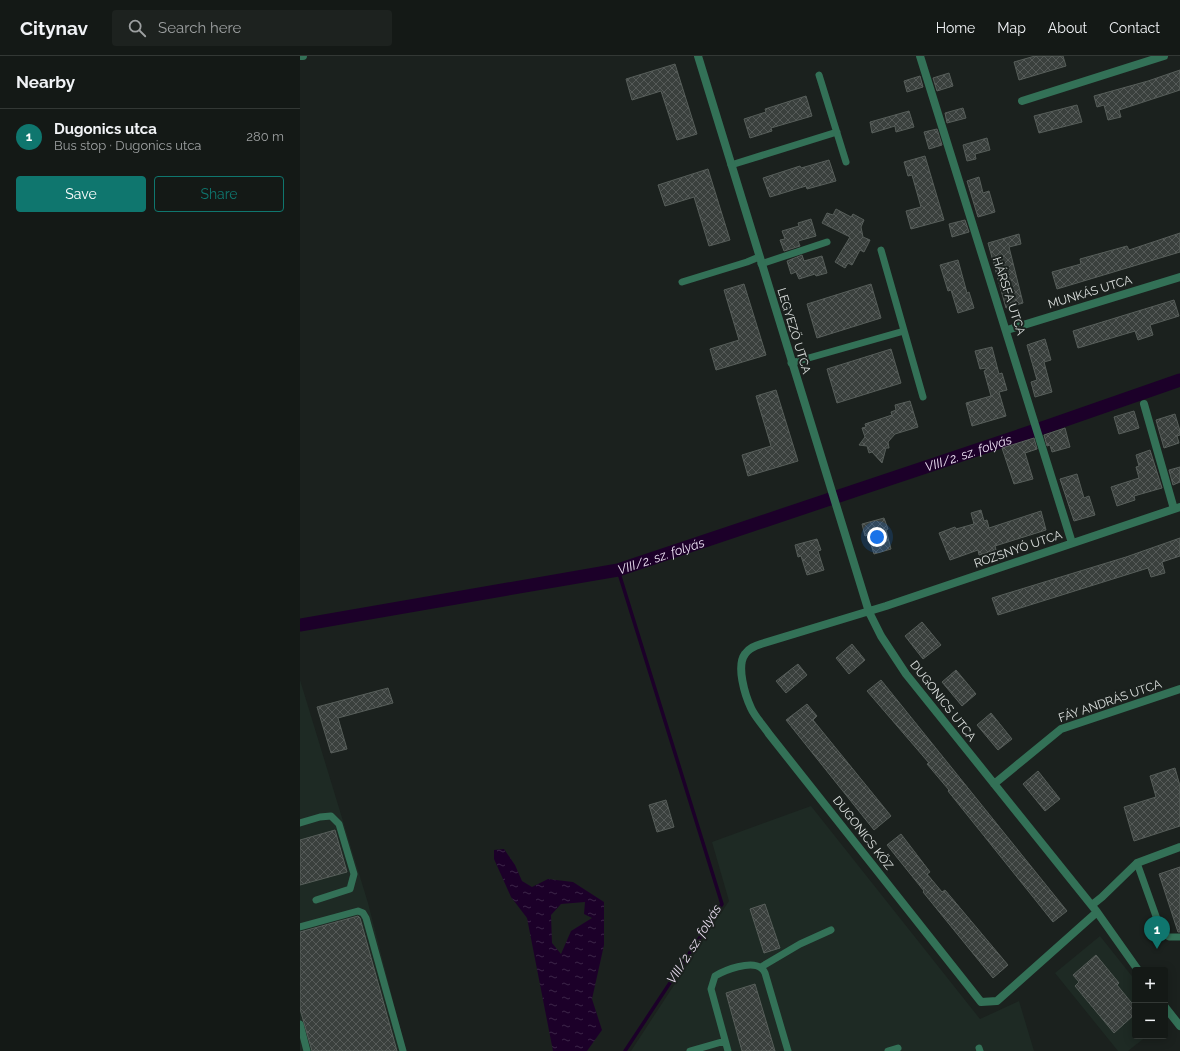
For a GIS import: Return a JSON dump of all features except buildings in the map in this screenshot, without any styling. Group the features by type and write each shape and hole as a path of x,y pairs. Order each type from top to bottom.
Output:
{"street":[{"name":"LEGYEZŐ UTCA","path":"698,56 830,490 869,612"},
{"name":"HÁRSFA UTCA","path":"920,56 1037,425 1072,543"},
{"path":"1022,101 1164,56"},
{"name":"MUNKÁS UTCA","path":"1007,330 1180,277"},
{"name":"ROZSNYÓ UTCA","path":"869,612 1177,508 1144,404"},
{"name":"DUGONICS UTCA","path":"869,612 881,636 906,674 1095,908 1136,967"},
{"name":"DUGONICS KÖZ","path":"869,612 761,644 750,648 745,654 742,660 741,668 747,698 752,709 769,734 982,1002 997,1001 1095,908"},
{"name":"FÁY ANDRÁS UTCA","path":"994,784 1061,729 1180,689"},
{"path":"1095,908 1102,897 1137,863 1180,847"},
{"path":"1168,1011 1180,1026"}],"lane":[{"path":"819,75 846,162"},
{"path":"731,165 837,132"},
{"path":"682,282 747,262 760,261 828,242"},
{"path":"881,250 923,398"},
{"path":"791,363 904,331"},
{"path":"300,822 331,816 339,824 354,874 350,889 316,900"},
{"path":"1137,863 1162,933 1169,936 1180,937"},
{"path":"300,927 358,911 363,913 366,918 402,1051"},
{"path":"761,967 800,944 831,930"},
{"path":"728,1051 711,989 715,976 722,972 749,964 761,967 765,973 788,1051"},
{"path":"300,1024 307,1051"},
{"path":"690,1051 725,1041"},
{"path":"888,1051 898,1048"}],"shaded area":[{"path":"300,680 368,903 406,1051 300,1051"},
{"path":"811,806 980,1019 1019,1001 1034,1051 631,1051 729,901 712,842"},
{"path":"1100,936 1132,976 1132,1039 1143,1039 1128,1051 1118,1051 1055,973"}],"water":[{"path":"504,849 515,865 522,881 532,887 548,879 573,882 604,902 604,945 592,999 602,1030 587,1051 553,1051 527,918 511,897 494,859 494,850","holes":["585,902 584,914 592,918 571,931 561,954 552,943 551,915 561,904"]}],"waterway":[{"name":"VIII/2. sz. folyás","path":"300,625 618,570 1048,426 1180,380"},
{"name":"VIII/2. sz. folyás","path":"618,570 722,904 625,1051"}],"place":[{"name":"Dugonics utca","path":"1157,949"}]}
